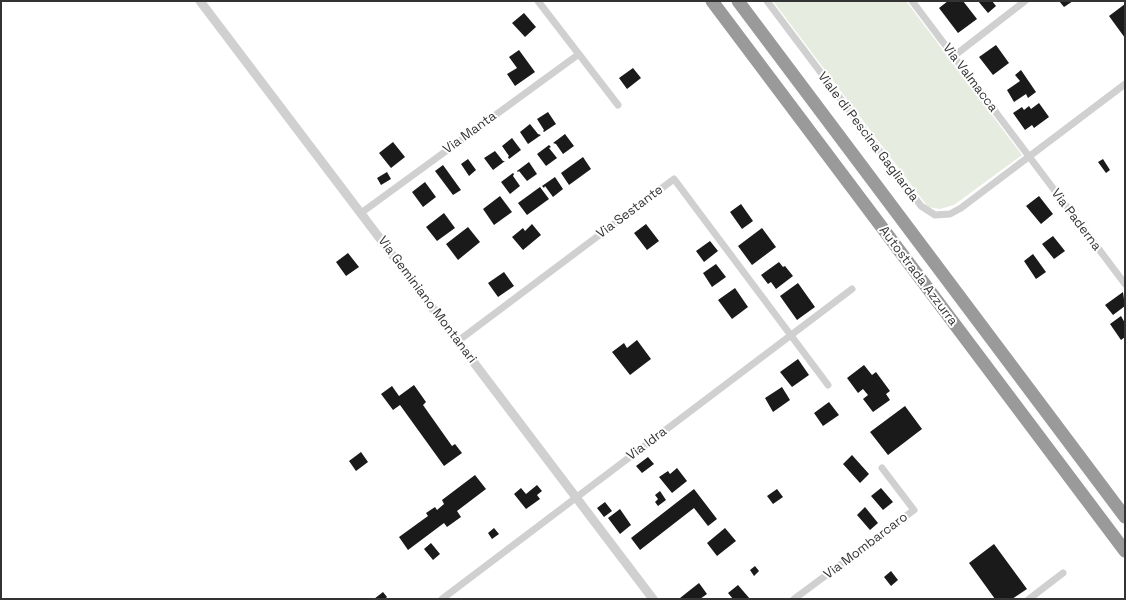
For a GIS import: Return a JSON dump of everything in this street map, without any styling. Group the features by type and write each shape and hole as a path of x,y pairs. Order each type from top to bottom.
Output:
{"highway":[{"name":"Autostrada Azzurra","path":"712,1 1125,551"},
{"name":"Autostrada Azzurra","path":"738,1 1125,517"}],"street":[{"name":"Via Geminiano Montanari","path":"200,1 653,599"},
{"path":"538,1 618,105"},
{"name":"Viale di Pescina Gagliarda","path":"767,1 920,206 928,212 943,215 955,212 1125,85"},
{"name":"Via Valmacca","path":"912,1 1028,156"},
{"path":"954,56 1025,1"},
{"name":"Via Manta","path":"361,213 579,54"},
{"name":"Via Paderna","path":"1028,156 1125,284"},
{"name":"Via Sestante","path":"458,341 674,179 828,385"},
{"name":"Via Idra","path":"442,599 852,289"},
{"name":"Via Mombarcaro","path":"794,599 914,510 882,468"},
{"path":"1029,599 1063,573"}],"shaded area":[{"path":"773,1 906,1 1022,155 954,205 940,209 928,207"}],"building":[{"path":"948,1 963,1 977,19 958,33 939,8"},
{"path":"978,1 992,1 996,6 988,13"},
{"path":"1059,1 1073,1 1064,7"},
{"path":"1125,4 1125,38 1109,16"},
{"path":"524,13 536,27 525,37 512,23"},
{"path":"996,45 1009,63 993,75 979,57"},
{"path":"519,50 535,72 515,86 507,74 517,68 509,57"},
{"path":"633,68 641,78 627,89 619,78"},
{"path":"1021,70 1036,92 1028,98 1026,94 1014,102 1007,90 1020,81 1015,75"},
{"path":"1039,103 1049,117 1034,128 1032,125 1025,130 1013,113 1022,107 1024,110 1029,106 1031,109"},
{"path":"548,112 556,124 544,132 537,119"},
{"path":"530,124 538,134 541,135 528,144 520,132"},
{"path":"565,134 574,146 563,154 556,144 553,143"},
{"path":"512,138 521,150 509,159 509,156 502,146"},
{"path":"393,142 405,157 391,168 379,153"},
{"path":"549,145 551,147 549,148 557,158 546,166 537,154"},
{"path":"495,151 503,161 505,161 493,170 484,158"},
{"path":"583,157 591,169 569,185 561,173"},
{"path":"468,159 476,170 469,176 461,164"},
{"path":"1103,159 1110,170 1106,173 1098,162"},
{"path":"529,162 537,174 527,181 519,171 517,171"},
{"path":"443,165 461,190 453,195 435,171"},
{"path":"387,172 391,179 381,185 377,178"},
{"path":"513,173 513,176 520,186 510,194 501,182"},
{"path":"555,177 563,189 553,197 545,186 544,188 542,186"},
{"path":"425,182 436,197 423,207 412,192"},
{"path":"540,187 549,199 527,215 518,203"},
{"path":"500,196 512,212 494,225 483,209"},
{"path":"1039,196 1053,214 1041,224 1026,206"},
{"path":"741,204 753,221 742,229 730,212"},
{"path":"444,213 455,228 437,241 426,227"},
{"path":"532,224 541,235 523,250 512,237 523,228 525,231"},
{"path":"646,224 659,241 647,250 634,233"},
{"path":"468,227 480,242 458,260 446,244"},
{"path":"762,228 776,247 752,265 738,246"},
{"path":"1053,236 1065,251 1054,259 1042,244"},
{"path":"710,241 718,251 704,262 696,251"},
{"path":"348,253 359,267 346,276 336,262"},
{"path":"1033,254 1046,272 1036,279 1024,261"},
{"path":"779,262 783,267 785,266 793,276 776,289 771,282 768,284 761,275"},
{"path":"716,264 726,277 712,287 703,273"},
{"path":"504,272 514,286 498,297 488,283"},
{"path":"798,283 815,307 797,320 780,296"},
{"path":"735,288 748,307 732,319 718,300"},
{"path":"1123,292 1125,306 1113,315 1105,305"},
{"path":"1121,316 1125,323 1125,337 1121,340 1110,324"},
{"path":"637,340 651,359 630,375 612,352 624,343 627,348"},
{"path":"798,359 809,375 792,387 780,372"},
{"path":"864,365 872,375 876,372 890,391 886,394 890,400 873,412 863,399 868,395 863,389 858,393 847,378"},
{"path":"414,385 426,402 423,405 452,446 455,444 462,453 444,466 400,405 393,410 381,394 392,386 399,396"},
{"path":"782,387 790,400 773,412 765,398"},
{"path":"829,402 839,415 823,426 814,413"},
{"path":"905,406 922,429 888,455 870,432"},
{"path":"361,452 368,462 356,471 349,461"},
{"path":"852,455 869,474 860,483 843,464"},
{"path":"648,457 654,464 642,473 636,466"},
{"path":"677,468 687,481 672,493 659,477 668,471 670,474"},
{"path":"475,475 486,489 457,511 461,517 447,527 444,523 408,550 399,537 428,516 426,513 435,507 437,510 444,504 442,500"},
{"path":"537,485 542,491 537,495 540,499 526,509 514,494 521,488 526,494"},
{"path":"881,488 893,502 883,510 871,496"},
{"path":"694,489 717,519 708,526 694,508 640,550 631,538"},
{"path":"777,489 783,497 773,504 767,496"},
{"path":"660,491 666,500 658,506 655,502 658,499 655,495"},
{"path":"605,502 612,511 604,517 597,508"},
{"path":"865,507 878,523 870,530 857,515"},
{"path":"620,509 631,525 620,534 608,518"},
{"path":"494,528 499,534 492,539 488,533"},
{"path":"725,528 736,541 717,556 707,543"},
{"path":"431,543 440,554 433,560 424,549"},
{"path":"994,544 1027,589 1012,599 995,599 969,563"},
{"path":"755,566 759,571 754,576 750,570"},
{"path":"891,571 898,580 891,586 884,577"},
{"path":"699,583 707,594 700,599 680,598"},
{"path":"738,585 750,599 733,599 728,593"},
{"path":"383,592 387,597 385,599 374,599"}]}
